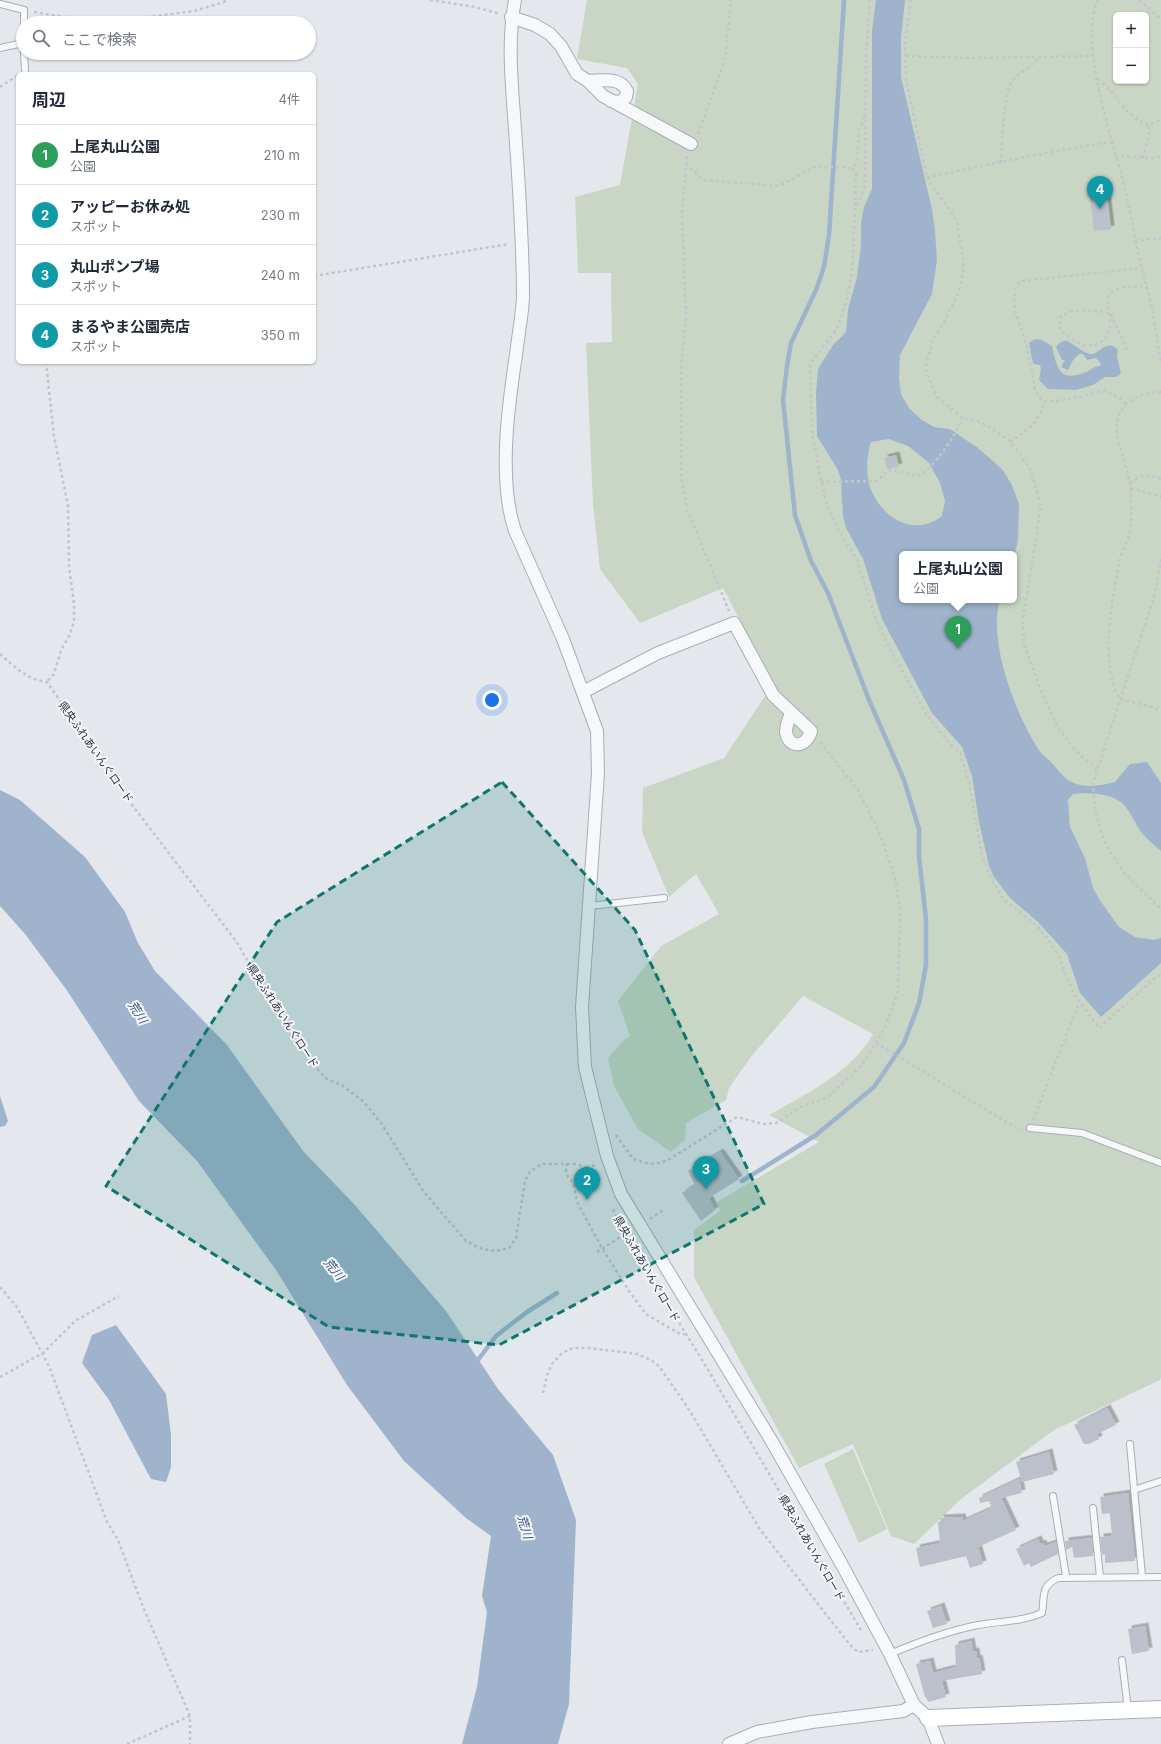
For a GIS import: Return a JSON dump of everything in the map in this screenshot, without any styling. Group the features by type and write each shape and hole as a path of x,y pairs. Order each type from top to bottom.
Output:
{"street":[{"path":"515,0 511,17 510,64 515,130 523,300 509,403 507,444 509,516 563,639 597,731 598,773 582,1006 584,1067 607,1156 621,1194 771,1440 841,1563 884,1650 914,1705 928,1718 938,1744"},
{"path":"511,17 535,25 550,34 561,46 577,74 588,81 603,96 691,144"},
{"path":"588,81 615,80 625,86 628,91 626,97 621,102 611,101"},
{"path":"583,692 658,653 734,623 773,695 811,731 809,739 804,743 796,744 790,741 786,733 787,724 791,713"},
{"path":"729,1744 757,1732 812,1722 903,1711 914,1705"},
{"path":"928,1718 1056,1711 1161,1709"}],"lane":[{"path":"0,4 24,10 24,16"},
{"path":"0,48 16,45"},
{"path":"24,60 25,70"},
{"path":"589,906 664,898"},
{"path":"1030,1128 1082,1132 1161,1163"},
{"path":"1130,1444 1142,1576"},
{"path":"1134,1490 1161,1481"},
{"path":"1053,1496 1066,1576"},
{"path":"1093,1508 1100,1577"},
{"path":"884,1650 979,1625 1028,1619 1042,1613 1044,1591 1048,1583 1066,1576 1161,1577"},
{"path":"1122,1660 1128,1710"}],"path":[{"path":"156,16 194,11 224,2 226,0"},
{"path":"430,0 476,7 511,17"},
{"path":"731,0 725,59 699,133 691,144 686,163 682,213 686,316 681,370 681,473 687,509 734,623"},
{"path":"855,208 865,187 865,117 870,0"},
{"path":"911,0 905,42 906,80 927,177 957,222 964,262 958,296 941,328 933,339 925,369 937,397 964,418 976,421 991,428 1010,442 1031,471 1041,506 1023,619 1024,644 1039,686 1057,726 1075,750 1097,770"},
{"path":"1098,0 1093,12 1093,56 1111,142 1126,192 1135,241 1147,286 1161,362"},
{"path":"1139,0 1161,19"},
{"path":"24,10 60,16"},
{"path":"906,56 968,58 1093,56"},
{"path":"1001,163 1007,92 1013,80 1032,66 1042,56"},
{"path":"0,87 16,76"},
{"path":"1098,78 1108,86 1132,116 1140,123 1148,125 1161,120"},
{"path":"852,168 857,162 859,130 865,117"},
{"path":"1143,158 1149,134 1148,125"},
{"path":"927,177 1001,163 1023,156 1111,142"},
{"path":"1116,156 1143,158 1155,158 1161,156"},
{"path":"686,163 703,180 779,186 816,166 847,167 852,168 856,174 852,272 841,321 832,336 814,356 810,364 812,433 827,506 838,529 856,558 872,609 886,641 926,714 950,744 960,752 969,783 982,855 992,880 1003,899 1036,925 1049,940 1059,957 1069,985 1079,1003 1095,1021 1099,1028 1161,973"},
{"path":"1135,241 1161,238"},
{"path":"316,276 520,242"},
{"path":"1126,404 1118,397 1106,392 1052,402 1045,401 1036,394 1031,375 1027,347 1016,314 1014,301 1016,286 1021,280 1142,268"},
{"path":"1127,350 1111,314 1108,300 1110,294 1115,290 1128,287 1147,286"},
{"path":"1096,311 1111,314 1107,336 1104,340 1093,346 1086,346 1073,340 1061,331 1059,325 1059,319 1062,315 1069,313 1096,311"},
{"path":"0,654 34,680 47,682 54,674 61,650 74,622 74,604 69,566 68,506 54,436 46,364"},
{"path":"1120,699 1113,683 1108,644 1119,562 1129,533 1131,488 1123,459 1116,422 1126,404 1140,395 1161,392"},
{"path":"1010,442 1033,426 1039,418 1045,401"},
{"path":"821,482 878,481 887,471 892,470 918,476 929,468 957,431 964,418"},
{"path":"1130,483 1145,475 1161,479"},
{"path":"1131,488 1161,497"},
{"path":"1161,559 1160,579 1093,783 1093,798 1098,821 1110,851 1127,875 1161,909"},
{"name":"県央ふれあいんぐロード","path":"47,682 129,801 194,883 236,941 274,1005 317,1069 327,1079 342,1085 364,1102 381,1123 424,1192 466,1241 482,1249 496,1251 509,1248 516,1238 525,1181 530,1171 542,1164 567,1163 585,1167 595,1174 606,1186"},
{"path":"1120,699 1152,707 1161,711"},
{"path":"615,1133 623,1147 634,1159 650,1164 668,1160 737,1117 763,1124 776,1123 802,1107 828,1096 861,1066 886,1025 898,991 900,911 894,875 879,832 858,790 839,764 811,731"},
{"path":"876,1043 1021,1131 1030,1128 1079,1003"},
{"path":"567,1163 566,1172 568,1177 573,1182 577,1202 602,1248 646,1314 680,1334 685,1334"},
{"name":"県央ふれあいんぐロード","path":"612,1206 626,1234 805,1535 831,1583 863,1634"},
{"path":"646,1221 665,1210"},
{"path":"597,1252 626,1234"},
{"path":"0,1286 17,1307 43,1353 82,1457 98,1494 107,1522 118,1540 143,1607 190,1716 190,1744"},
{"path":"0,1377 43,1353 75,1321 119,1296"},
{"path":"543,1393 547,1375 552,1364 562,1352 573,1348 637,1354 659,1366 670,1380 759,1528 850,1646 858,1652 884,1650"},
{"path":"872,1645 884,1650"},
{"path":"127,1744 190,1716"}],"highlighted area":[{"path":"502,782 635,930 764,1204 499,1345 329,1327 106,1186 277,922"}],"green space":[{"path":"587,0 1161,0 1161,1378 1160,1380 1054,1430 961,1499 914,1544 891,1536 853,1444 799,1468 694,1277 694,1230 720,1211 717,1202 819,1142 769,1115 813,1090 840,1071 864,1048 873,1034 803,996 750,1058 729,1088 726,1100 686,1123 685,1140 671,1152 638,1129 614,1086 608,1058 624,1040 630,1036 618,1001 661,946 719,914 696,874 669,897 642,832 643,788 724,758 773,684 723,588 640,623 600,569 593,504 586,343 612,342 611,273 578,273 575,197 620,185 638,84 627,68 577,59"},
{"path":"853,1449 887,1529 859,1543 824,1464"}],"water":[{"path":"876,0 905,0 901,37 901,77 932,209 937,260 932,294 900,355 899,379 901,394 909,408 922,420 934,427 950,429 978,448 1002,469 1012,485 1019,504 1018,540 1016,551 899,551 899,603 999,603 997,617 998,637 1001,658 1007,680 1023,721 1042,754 1068,780 1079,785 1103,785 1115,782 1130,764 1147,762 1161,783 1161,851 1141,832 1124,805 1114,798 1100,794 1086,793 1073,794 1068,800 1070,827 1085,858 1093,888 1099,899 1119,927 1135,937 1154,940 1161,938 1161,963 1101,1017 1080,993 1067,954 1038,922 1010,898 994,877 989,866 979,822 972,776 962,747 932,713 882,619 863,559 846,528 843,516 841,480 838,470 817,436 816,392 818,369 833,345 846,332 848,309 857,277 861,245 861,223 864,207 872,189 872,31","holes":["889,439 908,446 929,463 940,483 945,501 942,516 931,523 919,525 898,521 880,506 869,484 867,463 871,442"]},
{"path":"1035,339 1042,340 1052,346 1058,367 1065,374 1070,376 1086,372 1094,367 1100,366 1101,364 1096,358 1087,360 1083,354 1079,354 1073,360 1068,370 1061,367 1065,360 1062,360 1056,347 1060,343 1068,341 1090,354 1094,354 1110,345 1114,346 1118,350 1117,356 1121,374 1116,377 1105,377 1093,385 1076,390 1048,389 1039,380 1041,369 1040,365 1034,364 1032,359 1029,343"},
{"name":"荒川","path":"0,790 20,800 85,857 125,912 138,943 155,971 227,1045 303,1151 354,1204 446,1311 498,1389 553,1455 576,1520 569,1704 558,1744 462,1744 477,1687 487,1612 482,1596 491,1536 466,1518 404,1461 347,1385 276,1270 197,1161 139,1101 66,989 25,934 0,906"},
{"path":"0,1096 8,1121 5,1126 0,1127"},
{"path":"116,1325 166,1394 171,1435 171,1467 166,1482 151,1479 109,1400 82,1363 92,1335"}],"building":[{"path":"1106,187 1111,229 1094,231 1089,190"},
{"path":"896,455 899,467 887,469 884,458"},
{"path":"720,1152 739,1179 709,1198 715,1210 701,1221 682,1193 695,1185 688,1171"},
{"path":"1107,1408 1116,1425 1097,1434 1099,1439 1089,1444 1084,1444 1074,1425"},
{"path":"1049,1452 1054,1474 1022,1482 1016,1462"},
{"path":"1019,1479 1022,1493 1001,1498 1016,1530 978,1547 983,1564 970,1568 966,1556 920,1567 916,1548 940,1543 938,1522 941,1521 940,1518 962,1517 963,1521 992,1508 989,1501 980,1503 979,1498"},
{"path":"1128,1493 1135,1561 1105,1563 1105,1554 1102,1555 1100,1537 1112,1536 1110,1513 1102,1514 1100,1497"},
{"path":"1092,1538 1093,1556 1074,1558 1072,1547 1066,1550 1065,1541"},
{"path":"1038,1539 1040,1544 1042,1543 1044,1546 1056,1542 1058,1554 1031,1567 1029,1563 1024,1566 1016,1549"},
{"path":"941,1606 947,1624 933,1628 927,1611"},
{"path":"1145,1626 1149,1651 1132,1654 1128,1629"},
{"path":"971,1641 973,1652 976,1651 977,1659 979,1658 982,1674 942,1681 946,1697 928,1702 925,1697 916,1664 930,1661 933,1673 956,1667 955,1645"}],"waterway":[{"path":"742,1181 816,1135 874,1087 904,1043 919,1003 926,965 926,919 919,857 919,829 904,780 869,700 828,593 811,561 795,515 783,400 791,343 816,290 824,267 829,235 844,0"},
{"path":"475,1364 496,1336 527,1312 557,1293"}],"place":[{"name":"まるやま公園売店","path":"1100,209"},
{"name":"上尾丸山公園","path":"958,649"},
{"name":"丸山ポンプ場","path":"706,1189"},
{"name":"アッピーお休み処","path":"587,1200"}]}
